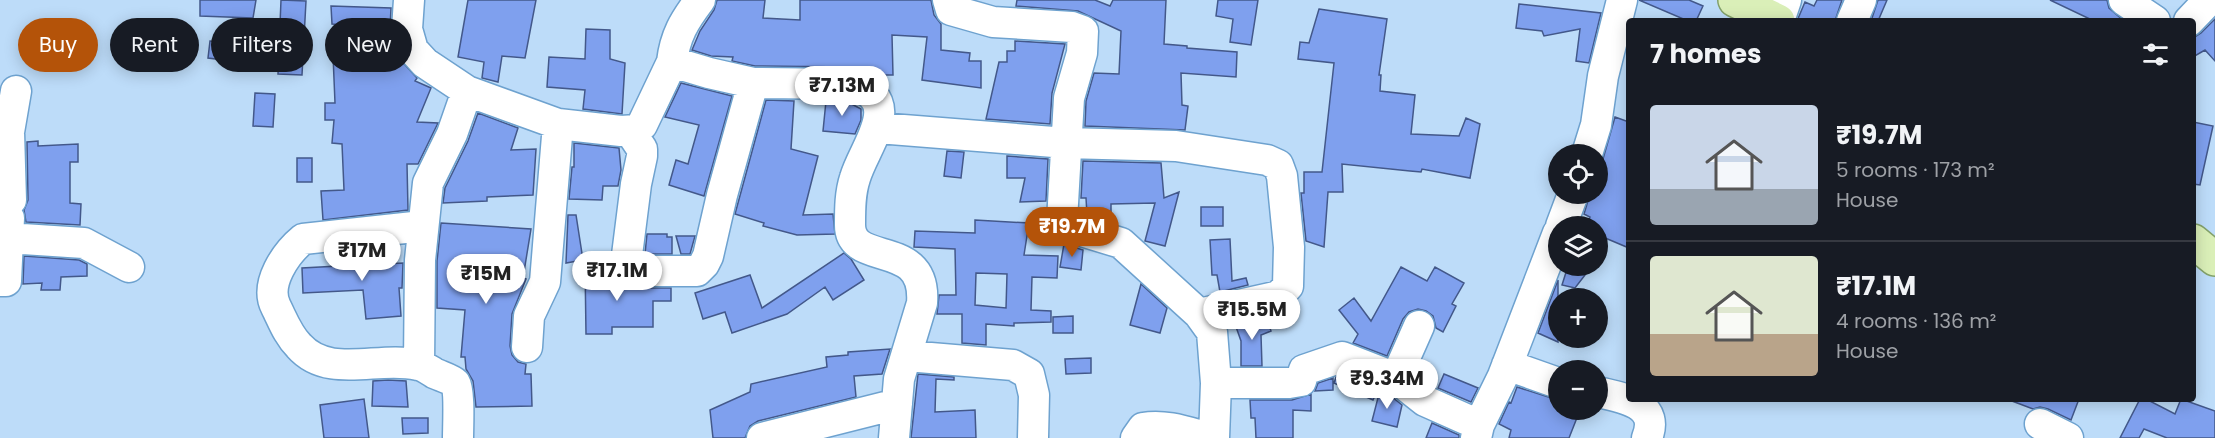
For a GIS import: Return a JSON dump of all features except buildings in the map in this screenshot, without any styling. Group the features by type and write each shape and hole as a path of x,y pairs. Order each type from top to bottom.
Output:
{"main road":[{"path":"1735,0 1772,18"},
{"path":"2196,243 2215,259"}],"street":[{"path":"409,0 407,29 413,50 424,63 467,91 558,124 630,131 637,130 642,125 672,62 682,22 700,0"},
{"path":"948,0 951,10 993,21 1072,27 1083,31 1082,53 1069,98 1062,220 1065,226 1121,243 1199,314 1212,332 1216,383 1214,438"},
{"path":"1591,144 1603,76 1622,0"},
{"path":"1779,18 1786,0"},
{"path":"1853,18 1862,0"},
{"path":"2124,0 2151,18"},
{"path":"2192,18 2210,0"},
{"path":"672,62 709,74 753,83 849,84 863,87 873,95 879,115 878,128 855,176 850,201 849,228 854,240 864,248 902,260 913,268 923,290 922,303 899,379 894,438"},
{"path":"630,131 642,148 642,156 636,184 625,271 697,271 708,256 722,195 753,83"},
{"path":"0,281 6,281 5,200 9,132 16,91"},
{"path":"419,365 420,260 430,175 452,134 467,91"},
{"path":"527,347 531,310 545,282 558,124"},
{"path":"878,128 1066,144 1176,146 1267,160 1278,165 1282,176 1289,247 1288,286 1279,296 1199,314"},
{"path":"423,226 303,239 291,249 283,261 273,290 273,302 290,335 311,357 324,362 344,364 419,365 455,384 458,438"},
{"path":"7,238 84,243 129,267"},
{"path":"1216,383 1301,381 1304,370 1342,357 1396,378 1425,401 1477,432 1508,365 1548,259"},
{"path":"1396,378 1419,326"},
{"path":"907,356 1013,365 1029,374 1034,395 1033,438"},
{"path":"1508,365 1548,379"},
{"path":"1608,394 1626,400"},
{"path":"1629,402 1646,411 1650,419 1647,438"},
{"path":"762,438 897,404"},
{"path":"2040,424 2068,438"},
{"path":"1136,438 1143,428 1152,426 1164,426 1209,438"}]}
